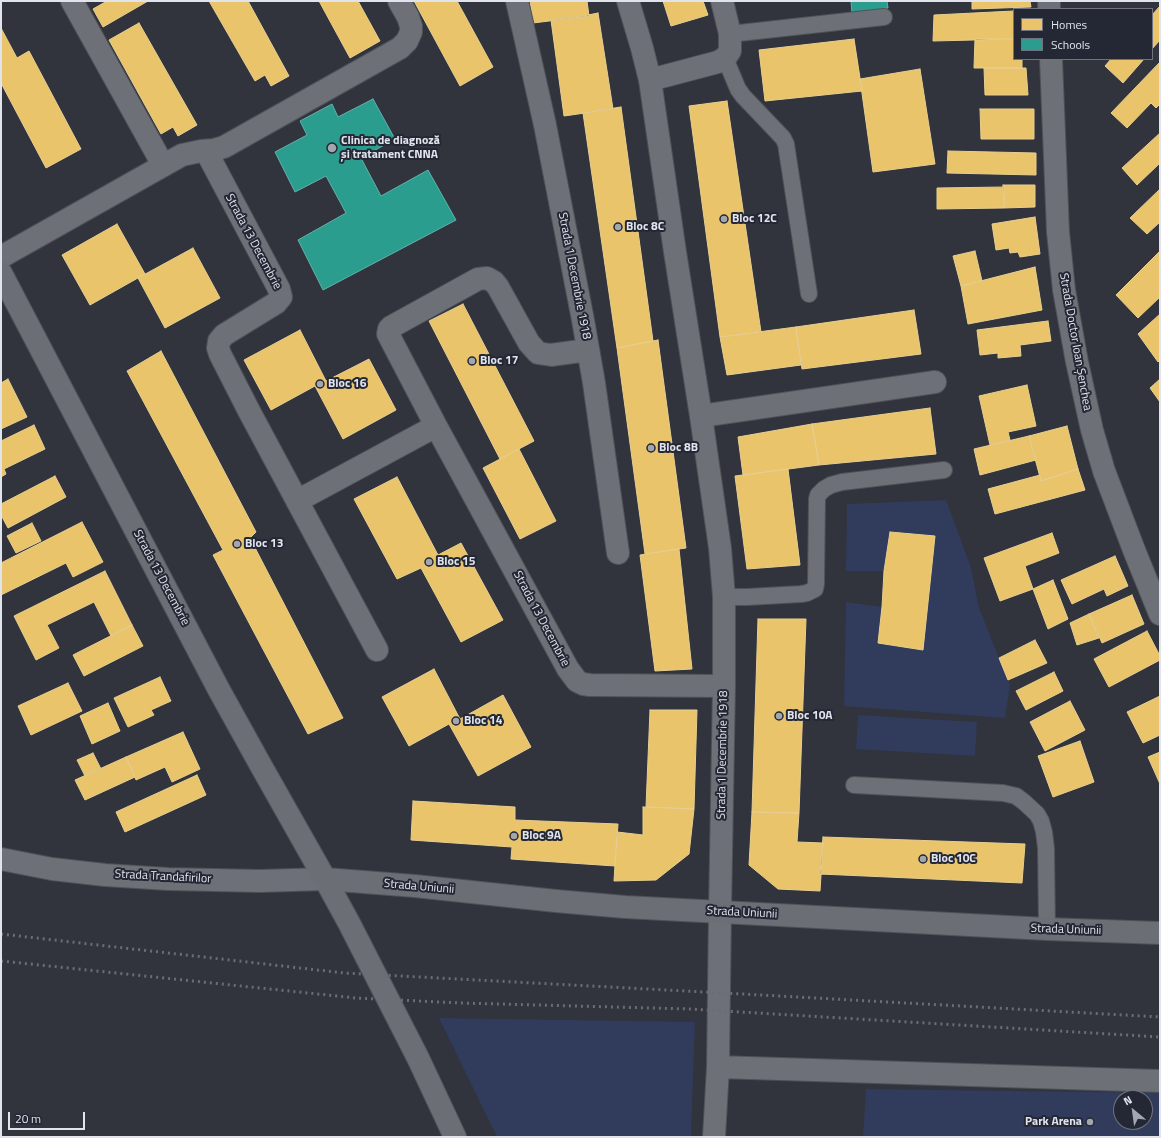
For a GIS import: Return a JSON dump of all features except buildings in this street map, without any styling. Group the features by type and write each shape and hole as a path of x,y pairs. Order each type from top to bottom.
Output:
{"main road":[{"name":"Strada 13 Decembrie","path":"1,273 219,690 349,923 414,1051 455,1137"},
{"name":"Strada Uniunii","path":"325,879 415,886 556,901 720,912 1047,929 1160,933"}],"street":[{"path":"72,1 163,165"},
{"path":"1,257 163,165 185,154 224,147 400,48 407,41 411,32 411,26 399,1"},
{"name":"Strada 1 Decembrie 1918","path":"517,1 545,125 583,320 618,553"},
{"name":"Strada 1 Decembrie 1918","path":"628,1 650,80 720,548 724,597 718,1067 714,1137"},
{"path":"650,80 718,62 725,58 730,51 730,34 722,1"},
{"name":"Strada Doctor Ioan Șenchea","path":"1051,60 1058,232 1064,290 1078,362 1092,430 1104,471 1160,614"},
{"name":"Strada 13 Decembrie","path":"206,151 279,289 281,297 276,303 224,334 219,341 219,350 249,411 377,650"},
{"name":"Strada 13 Decembrie","path":"588,350 551,355 538,353 529,342 498,287 490,279 483,278 478,279 389,329 388,334 436,426 568,669 577,681 582,684 590,685 724,686"},
{"path":"701,416 934,382"},
{"path":"297,501 436,426"},
{"name":"Strada Trandafirilor","path":"1,859 52,869 105,875 168,879 260,881 325,879"},
{"path":"718,1067 1160,1081"}],"lane":[{"path":"730,34 884,17"},
{"path":"725,58 743,96 783,138 786,144 809,294"},
{"path":"724,597 801,594 807,593 814,589 816,584 817,499 818,495 824,489 842,482 944,470"},
{"path":"854,785 1003,793 1016,796 1037,814 1044,832 1046,848 1047,929"}],"shaded area":[{"path":"946,500 971,568 979,608 1010,685 1005,718 844,706 846,602 882,607 878,643 923,650 935,537 891,532 884,571 846,571 847,504"},
{"path":"858,715 977,722 975,756 856,749"},
{"path":"439,1018 695,1022 691,1137 497,1137"},
{"path":"866,1089 1113,1092 1113,1130 1153,1130 1153,1093 1160,1093 1160,1137 863,1137"}],"railway":[{"path":"1,934 344,973 1160,1017"},
{"path":"1,961 356,998 460,1003 690,1009 1160,1037"}],"place":[{"name":"Clinica de diagnoză și tratament CNNA","path":"332,148"},
{"name":"Bloc 12C","path":"724,219"},
{"name":"Bloc 8C","path":"618,227"},
{"name":"Bloc 17","path":"472,361"},
{"name":"Bloc 16","path":"320,384"},
{"name":"Bloc 8B","path":"651,448"},
{"name":"Bloc 13","path":"237,544"},
{"name":"Bloc 15","path":"429,562"},
{"name":"Bloc 10A","path":"779,716"},
{"name":"Bloc 14","path":"456,721"},
{"name":"Bloc 9A","path":"514,836"},
{"name":"Bloc 10C","path":"923,859"},
{"name":"Park Arena","path":"1090,1122"}]}
